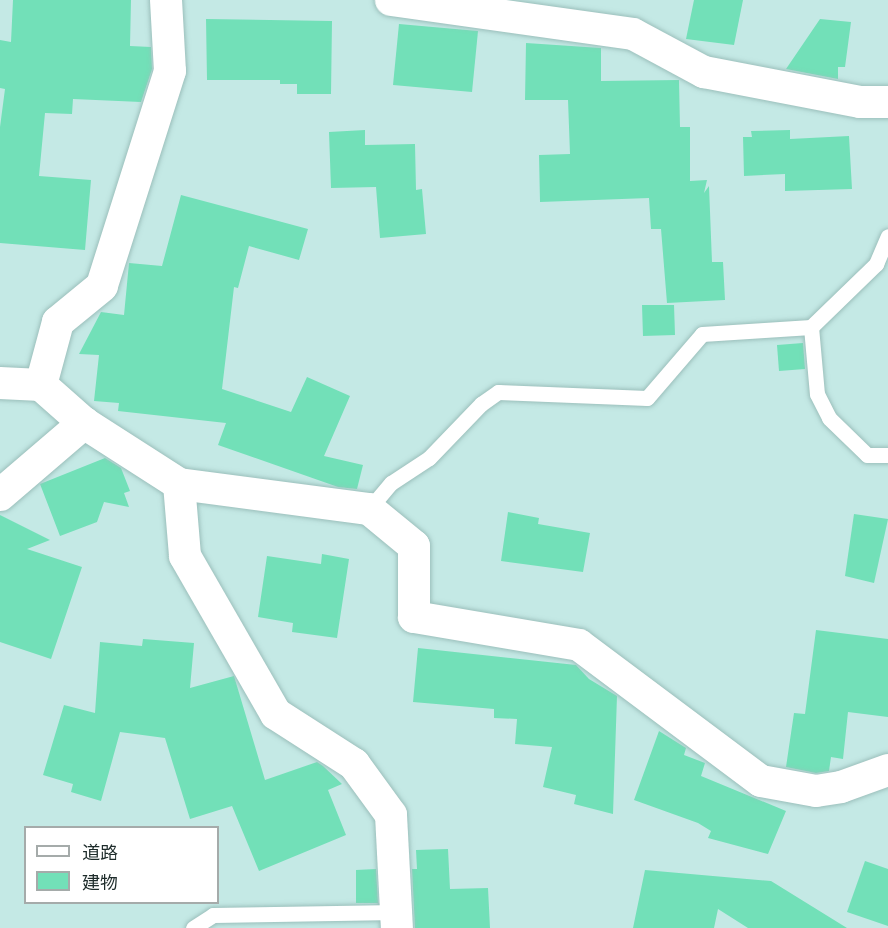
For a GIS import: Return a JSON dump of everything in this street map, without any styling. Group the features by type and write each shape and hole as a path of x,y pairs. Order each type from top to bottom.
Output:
{"street":[{"path":"41,385 58,322 102,286 170,71 166,0"},
{"path":"392,0 633,34 704,72 860,102 888,102"},
{"path":"0,383 41,385 84,423 178,484 369,509 414,546 414,617 579,645 761,780 816,791 841,788 888,770"},
{"path":"0,495 84,423"},
{"path":"178,484 185,556 276,714 354,764 391,815 397,920"}],"lane":[{"path":"369,509 391,483 429,458 480,404 498,392 647,398 702,334 811,327 876,264 888,236"},
{"path":"811,327 817,394 829,418 867,455 888,455"},
{"path":"193,928 213,915 397,920"}],"building":[{"path":"13,0 131,0 130,46 151,47 152,69 141,102 73,99 72,114 45,113 39,176 91,180 85,250 0,243 0,127 5,89 0,88 0,40 11,42"},
{"path":"694,0 743,0 734,45 686,39"},
{"path":"206,19 332,21 331,94 297,94 297,84 280,84 280,80 207,80"},
{"path":"820,19 851,22 845,67 838,67 838,79 786,69"},
{"path":"399,24 478,31 472,92 393,85"},
{"path":"526,43 601,48 601,81 679,80 680,127 690,127 690,181 707,180 704,193 709,186 712,262 723,262 725,300 667,303 661,229 651,229 649,198 540,202 539,155 570,154 568,100 525,100"},
{"path":"365,130 365,145 415,144 416,190 422,189 426,234 380,238 376,187 331,188 329,132"},
{"path":"790,130 790,139 849,136 852,189 785,191 785,174 744,176 743,137 752,137 751,131"},
{"path":"181,195 308,229 299,260 249,246 238,288 234,287 222,389 291,412 307,377 350,396 324,456 363,465 357,489 338,487 218,445 226,423 118,411 119,403 94,401 99,355 79,354 101,312 124,315 129,263 162,266"},
{"path":"642,305 674,305 675,335 643,336"},
{"path":"803,343 805,369 779,371 777,345"},
{"path":"105,458 121,468 130,491 124,493 129,507 104,502 97,522 60,536 40,484"},
{"path":"508,512 539,518 538,524 590,533 583,572 501,561"},
{"path":"854,514 888,519 874,583 845,576"},
{"path":"0,515 50,540 27,549 82,567 51,659 0,642"},
{"path":"322,554 349,559 337,638 292,632 293,623 258,617 267,556 321,564"},
{"path":"816,630 888,639 888,717 848,712 843,759 831,757 829,771 816,773 786,767 794,713 805,714"},
{"path":"143,639 194,643 190,688 234,676 265,780 317,762 323,766 342,784 328,790 346,835 259,871 232,806 190,819 165,738 120,732 101,801 71,792 73,784 43,775 64,705 95,713 100,642 142,646"},
{"path":"418,648 576,665 589,679 617,696 613,814 574,804 576,795 543,787 552,747 515,744 517,719 494,718 494,709 413,702"},
{"path":"659,731 686,748 684,755 705,763 701,776 786,811 768,854 708,838 711,831 698,823 634,800"},
{"path":"448,849 450,889 488,888 490,928 415,928 412,869 417,869 416,850"},
{"path":"865,861 888,869 888,926 847,912"},
{"path":"376,869 378,903 356,903 356,870"},
{"path":"645,870 771,881 847,928 748,928 718,909 714,928 633,928"}]}
